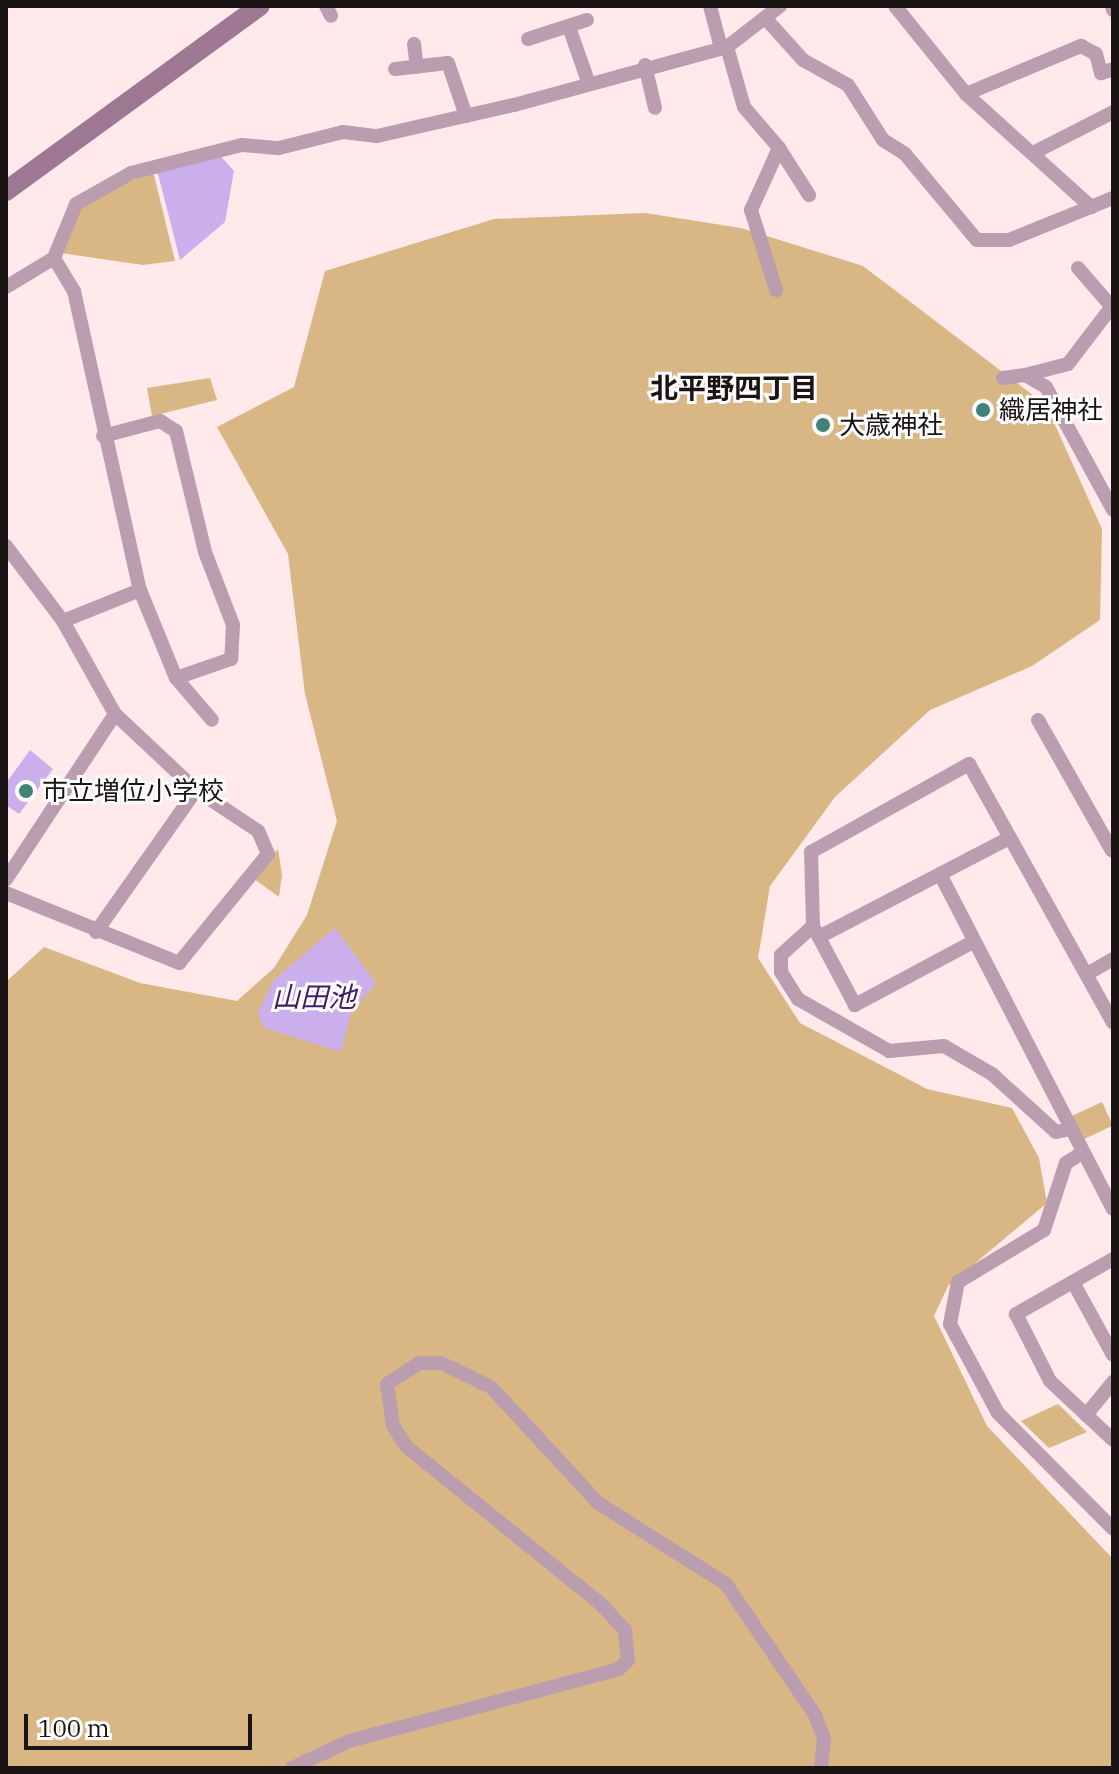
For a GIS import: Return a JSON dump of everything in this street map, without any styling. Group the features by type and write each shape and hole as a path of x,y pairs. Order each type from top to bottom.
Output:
{"street":[{"path":"6,191 260,6"},
{"path":"710,6 744,107 779,148 809,195"},
{"path":"6,287 54,258 76,204 131,173 242,145 279,148 343,132 377,136 466,116 589,84 645,65 724,47 767,20 780,6"},
{"path":"895,6 966,94 1035,152 1071,195 1101,203 1113,212"},
{"path":"528,39 587,20"},
{"path":"767,20 803,60 848,85 883,140 905,154 977,240 1009,240 1101,203"},
{"path":"569,27 589,84"},
{"path":"414,44 417,67"},
{"path":"966,94 1081,46 1096,54 1101,73 1113,69"},
{"path":"395,69 448,63 466,116"},
{"path":"645,65 655,108"},
{"path":"1035,152 1113,112"},
{"path":"776,290 751,210 779,148"},
{"path":"54,258 74,291 103,436 140,590 176,678 212,720"},
{"path":"1003,378 1068,364 1112,306 1078,268"},
{"path":"1025,375 1046,387 1113,510"},
{"path":"103,436 160,421 176,431 205,552 233,625 231,659 176,678"},
{"path":"6,546 63,621 115,714 196,790 258,831 268,854 179,963 6,893"},
{"path":"63,621 140,590"},
{"path":"6,879 115,714"},
{"path":"1038,720 1112,852"},
{"path":"971,943 855,1005 816,931 811,852 969,764 1113,1023"},
{"path":"96,932 196,790"},
{"path":"1112,852 1113,825"},
{"path":"1009,838 940,874 816,931 781,955 781,972 798,999 889,1051 944,1046 992,1074 1056,1132 1070,1129"},
{"path":"940,874 971,943 1113,1209"},
{"path":"1087,974 1113,959"},
{"path":"1082,1153 1066,1163 1044,1230 958,1282 950,1324 998,1413 1113,1529"},
{"path":"1113,1259 1016,1314 1050,1381 1113,1440"},
{"path":"1073,1282 1113,1355"},
{"path":"292,1768 349,1741 619,1669 628,1660 625,1630 602,1605 406,1446 393,1426 387,1384 400,1371 441,1363 491,1387 598,1503 726,1584 815,1715 824,1739 821,1768"},
{"path":"1086,1415 1113,1382"}],"shaded area":[{"path":"153,171 175,261 143,265 61,253 83,203"},
{"path":"645,213 741,228 863,266 1046,405 1102,529 1100,620 1032,666 930,710 835,797 770,886 758,958 800,1023 927,1089 1012,1108 1039,1158 1047,1203 948,1286 934,1316 987,1426 1113,1559 1113,1768 6,1768 6,982 44,947 140,983 237,1001 274,968 307,915 337,821 305,694 288,554 217,427 294,387 325,271 494,219"},
{"path":"210,378 217,400 152,416 147,388"},
{"path":"278,849 282,875 279,897 254,879"},
{"path":"1102,1102 1113,1126 1082,1140 1071,1116"},
{"path":"1058,1404 1087,1432 1049,1448 1021,1421"}],"water":[{"path":"217,152 234,171 225,222 180,260 157,170"},
{"path":"30,750 53,769 19,814 6,805 6,783"},
{"name":"山田池","path":"335,928 376,983 351,1012 341,1052 264,1028 258,1012 274,980"}],"place":[{"name":"織居神社","path":"983,410"},
{"name":"大歳神社","path":"823,425"},
{"name":"市立増位小学校","path":"26,791"}],"district":[{"name":"北平野四丁目","path":"734,388"}]}
